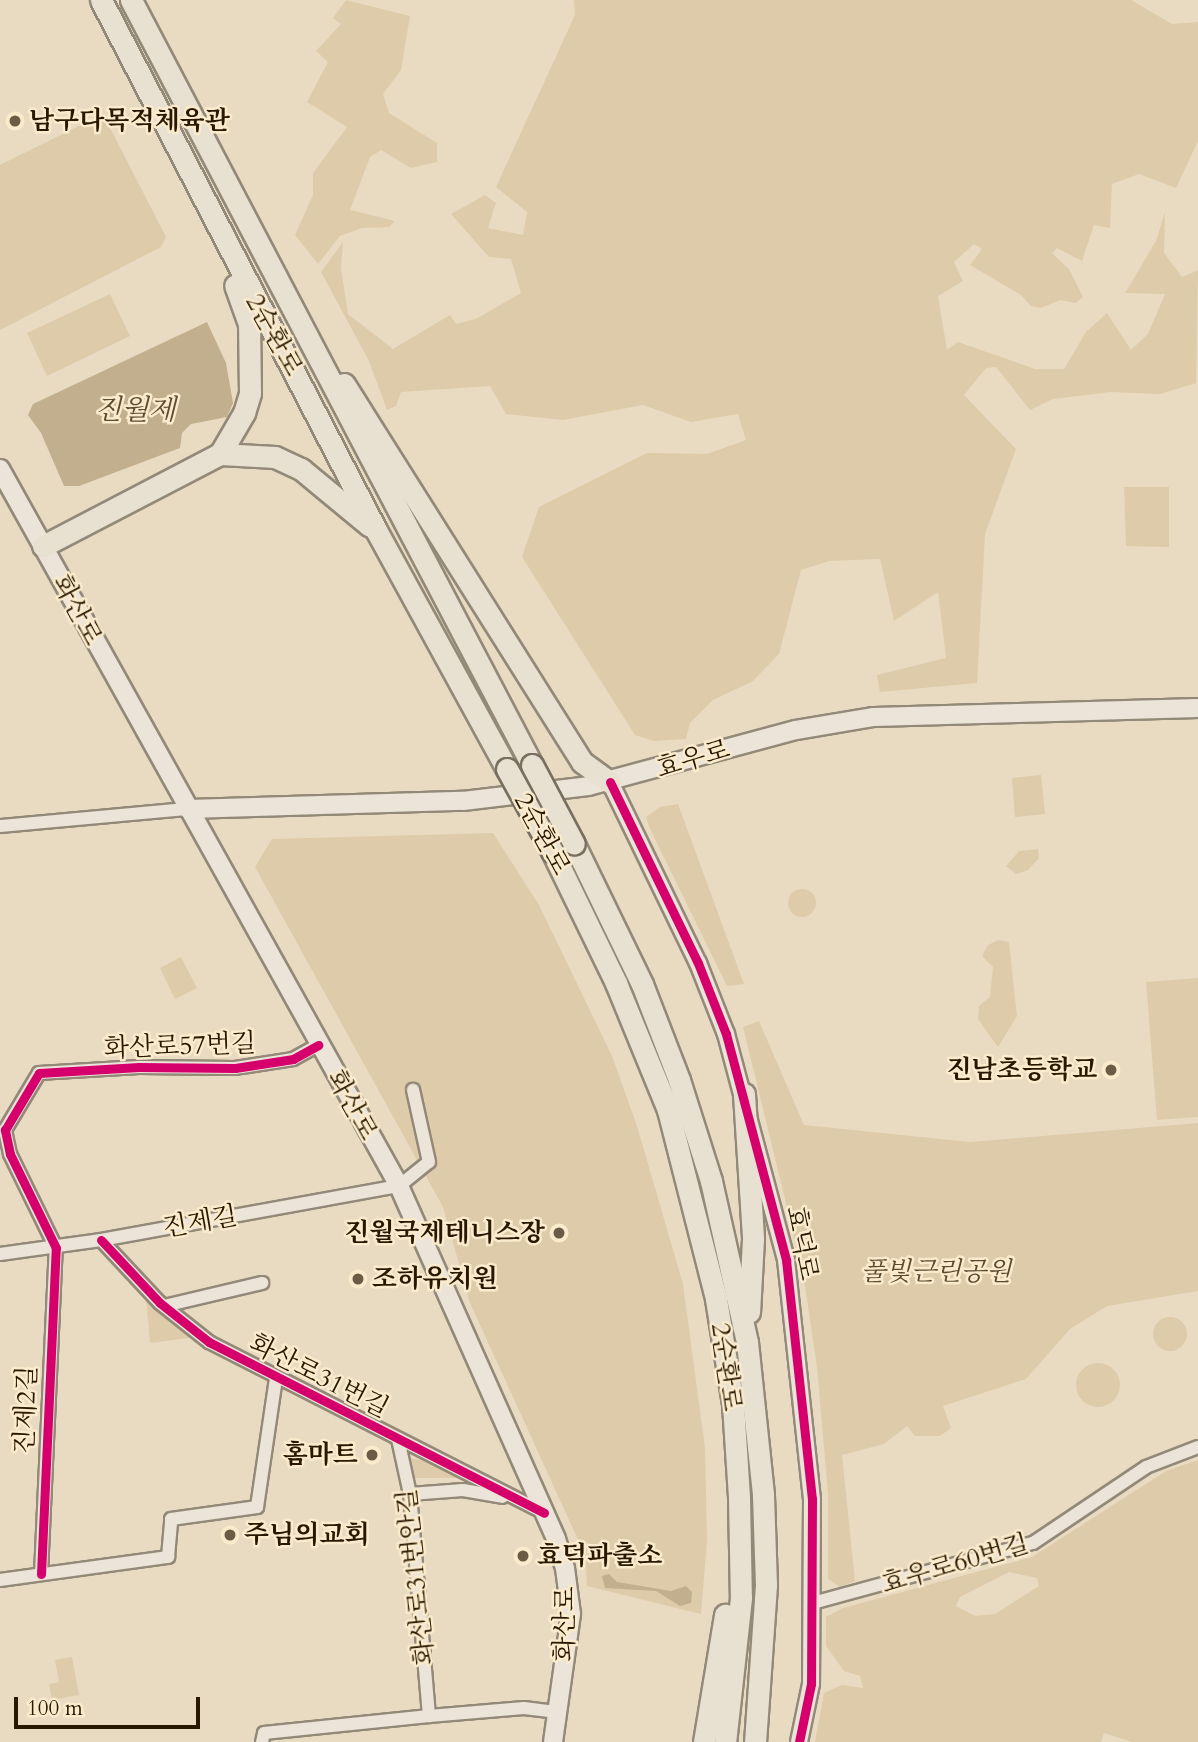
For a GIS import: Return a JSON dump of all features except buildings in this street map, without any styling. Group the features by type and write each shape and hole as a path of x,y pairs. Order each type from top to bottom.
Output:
{"highway":[{"name":"2순환로","path":"101,0 209,214 376,530 552,851 616,983 668,1110 716,1298 733,1404 739,1498 741,1598 725,1742"},
{"name":"2순환로","path":"131,0 277,284 574,844 642,984 679,1080 711,1181 747,1342 763,1495 766,1584 755,1742"},
{"path":"43,546 222,451 244,413 250,354 249,324 209,214"},
{"path":"277,284 435,523 582,762 610,782"},
{"path":"222,451 275,457 301,469 376,530"},
{"path":"744,1094 753,1239 747,1342"},
{"path":"704,1742 739,1498"}],"main road":[{"name":"화산로","path":"0,468 318,1045 399,1186 544,1513 565,1568 570,1607 553,1742"},
{"name":"효우로","path":"188,809 463,801 610,782 796,730 852,719 1198,708"}],"street":[{"name":"효덕로","path":"610,782 698,963 744,1094 790,1285 812,1499 811,1684 799,1742"},
{"path":"0,825 188,809"},
{"name":"화산로57번길","path":"56,1248 6,1143 5,1130 39,1073 139,1067 235,1068 293,1059 318,1045"},
{"path":"399,1186 429,1162 413,1090"},
{"name":"진제길","path":"0,1254 56,1248 399,1186"},
{"name":"화산로31번길","path":"101,1240 164,1306 209,1342 276,1379 544,1513"},
{"name":"진제2길","path":"41,1574 56,1248"},
{"path":"164,1306 262,1283"},
{"path":"0,1580 168,1557 171,1519 257,1507 276,1379"},
{"name":"화산로31번안길","path":"398,1439 410,1494 429,1716"},
{"name":"효우로60번길","path":"813,1603 1033,1543 1146,1467 1198,1447"},
{"path":"410,1494 463,1490 520,1500"},
{"path":"262,1742 264,1733 429,1716 524,1708 558,1712"}],"green space":[{"path":"346,0 410,16 401,70 383,94 389,113 437,143 437,162 411,168 381,150 370,157 350,210 395,221 389,227 362,228 340,236 318,264 295,235 313,195 313,173 347,127 307,102 328,62 316,51 341,24 333,18"},
{"path":"574,0 1131,0 1172,24 1198,22 1198,141 1176,188 1139,174 1112,184 1110,228 1094,225 1082,261 1057,248 1052,253 1069,269 1083,297 1075,303 1060,300 1041,308 1031,306 1021,295 970,265 982,249 974,244 954,262 963,281 938,296 947,350 958,342 1035,369 1064,369 1086,332 1107,313 1131,350 1148,334 1165,294 1125,293 1156,241 1165,212 1164,253 1182,277 1198,270 1196,383 1160,394 1111,392 1053,399 1030,410 996,367 986,368 964,395 1016,449 985,534 977,683 880,692 877,675 946,658 938,592 894,621 880,559 829,561 801,570 779,654 753,681 713,700 690,723 686,739 654,741 635,735 522,557 539,507 647,453 707,454 746,440 738,414 691,422 643,405 563,420 506,414 490,386 401,392 396,406 387,410 369,361 321,272 343,242 341,268 348,314 393,349 450,315 456,324 476,319 521,293 511,259 489,257 451,214 485,195 496,203 488,228 523,235 527,212 496,187 575,15"},
{"path":"103,114 166,237 161,247 0,330 0,165"},
{"path":"110,294 130,336 47,376 27,333"},
{"path":"1124,487 1169,487 1169,547 1126,546"},
{"path":"1041,775 1045,814 1015,817 1012,778"},
{"path":"678,804 744,984 727,986 650,829 646,817 660,807"},
{"name":"진월국제테니스장","path":"493,833 539,905 612,1056 637,1126 683,1284 705,1448 707,1541 701,1614 587,1586 585,1555 470,1303 443,1207 255,867 272,839"},
{"path":"1038,849 1039,858 1028,870 1016,874 1006,866 1019,851"},
{"path":"802,889 812,893 816,903 812,913 802,917 792,913 788,903 792,893"},
{"path":"998,940 1009,942 1017,1016 998,1047 978,1019 979,1006 990,997 993,967 982,956 988,945"},
{"path":"181,957 197,988 175,999 160,968"},
{"path":"1198,978 1198,1117 1157,1120 1146,982"},
{"name":"풀빛근린공원","path":"759,1021 804,1125 970,1142 1198,1123 1198,1291 1107,1306 1070,1329 1026,1379 943,1406 951,1428 940,1436 915,1436 907,1426 884,1444 842,1455 855,1581 840,1587 828,1579 828,1494 817,1367 803,1273 743,1027"},
{"path":"146,1297 197,1337 150,1343"},
{"path":"1170,1317 1182,1322 1187,1334 1182,1346 1170,1351 1158,1346 1153,1334 1158,1322"},
{"path":"1098,1363 1113,1370 1120,1385 1113,1400 1098,1407 1083,1400 1076,1385 1083,1370"},
{"path":"410,1458 422,1460 464,1478 414,1478"},
{"path":"1198,1460 1198,1742 1132,1742 1104,1733 1101,1742 815,1742 824,1693 842,1685 863,1688 860,1676 844,1671 826,1646 826,1617 843,1608 1032,1557 1166,1471","holes":["1009,1572 1037,1578 1039,1586 995,1614 975,1616 956,1606 960,1597"]},
{"path":"72,1657 79,1695 52,1700 49,1684 59,1682 55,1660"}],"water":[{"name":"진월제","path":"207,322 226,363 233,403 227,417 191,424 182,433 180,448 79,486 64,486 41,433 28,415 33,404"},
{"path":"609,1574 617,1582 671,1591 686,1586 692,1592 691,1603 680,1606 656,1591 605,1588 602,1576"}],"cycle path":[{"path":"610,782 698,963 726,1034 786,1260 812,1499 811,1684 799,1742"},
{"path":"41,1574 56,1248 10,1154 5,1130 39,1073 139,1067 235,1068 293,1059 318,1045"},
{"path":"101,1240 160,1303 209,1342 544,1513"}],"place":[{"name":"남구다목적체육관","path":"15,121"},
{"name":"진남초등학교","path":"1111,1070"},
{"name":"진월국제테니스장","path":"559,1233"},
{"name":"조하유치원","path":"358,1279"},
{"name":"홈마트","path":"372,1455"},
{"name":"주님의교회","path":"230,1535"},
{"name":"효덕파출소","path":"523,1556"}]}
